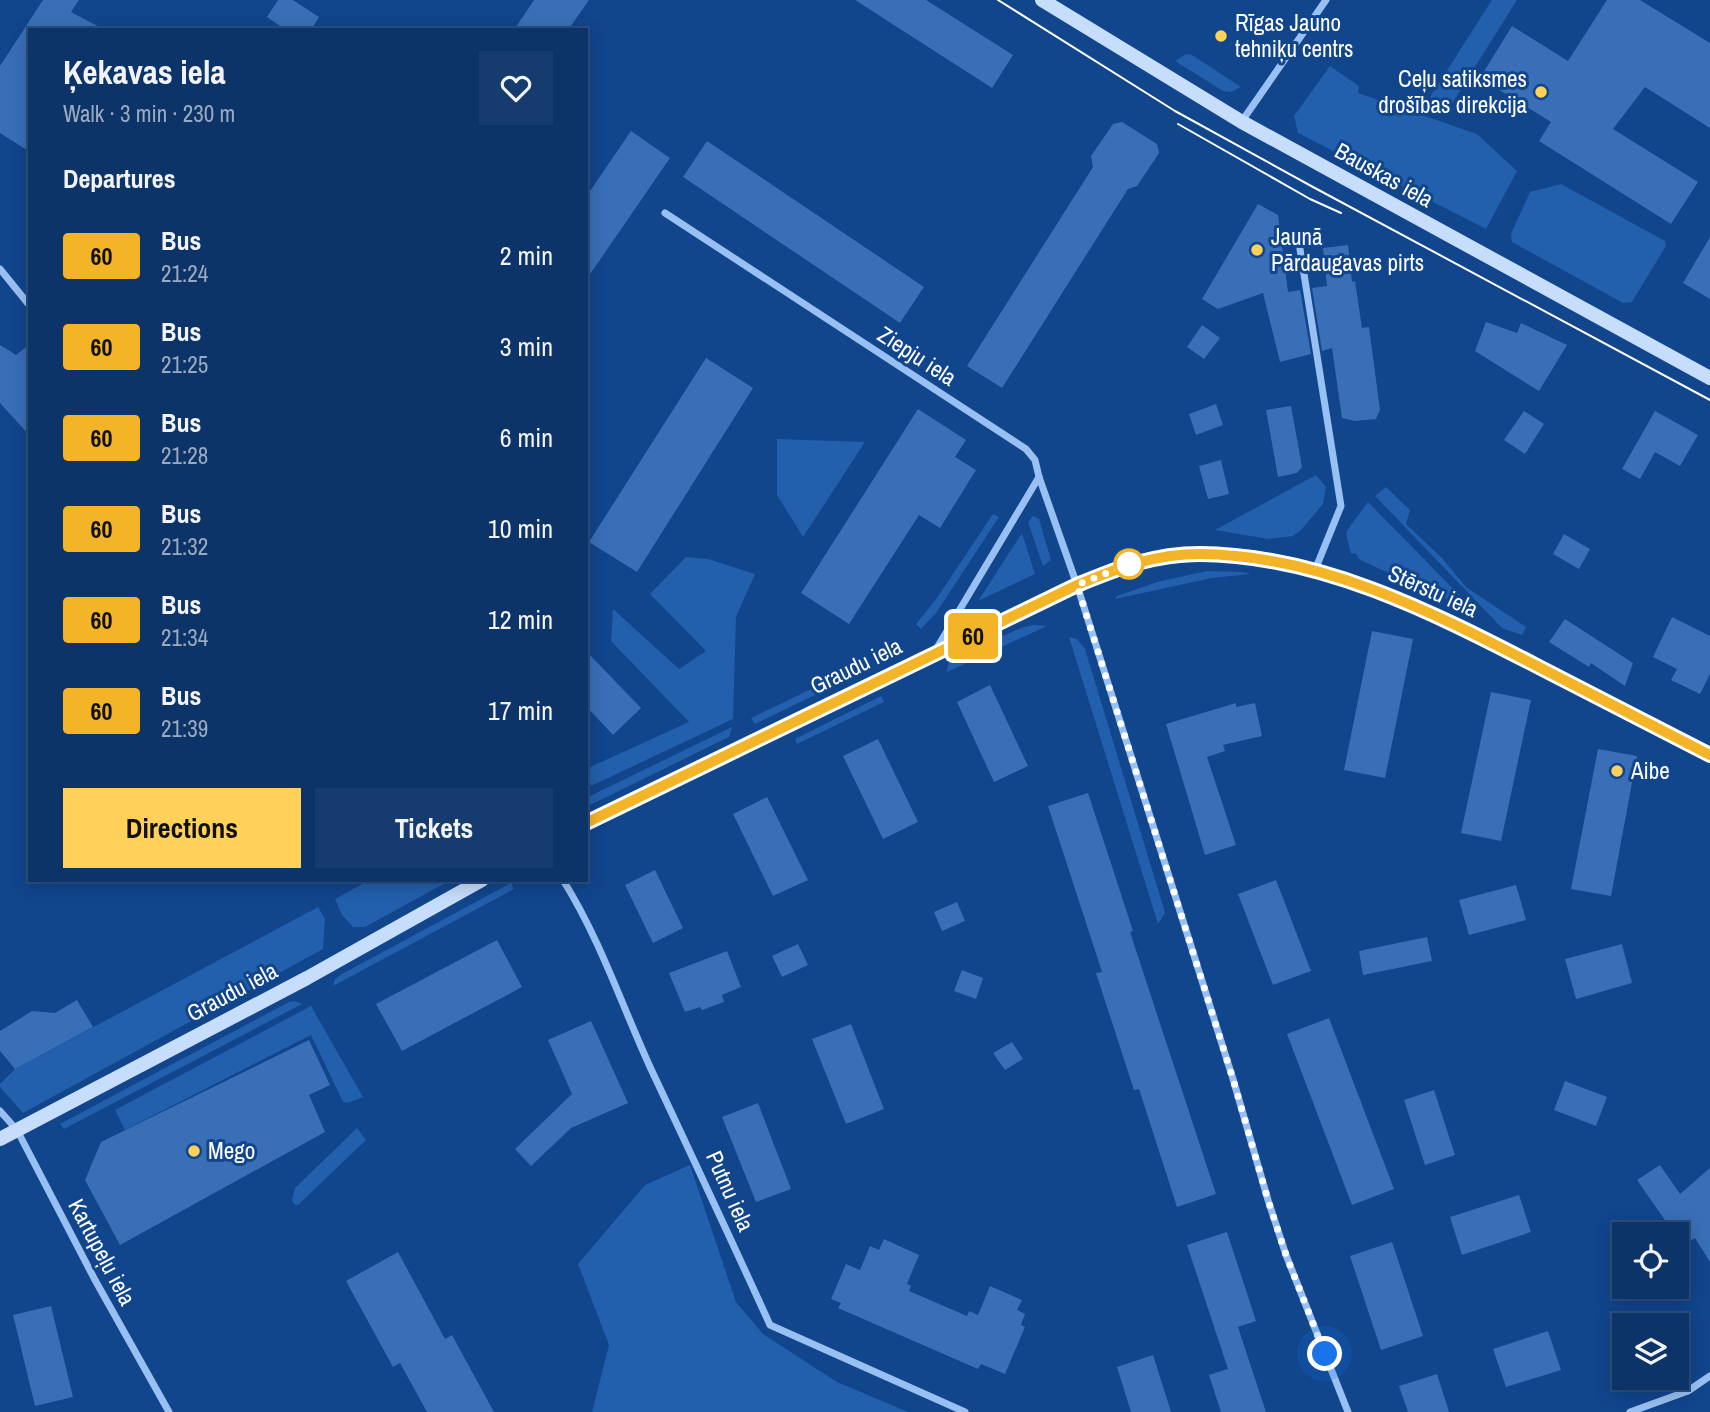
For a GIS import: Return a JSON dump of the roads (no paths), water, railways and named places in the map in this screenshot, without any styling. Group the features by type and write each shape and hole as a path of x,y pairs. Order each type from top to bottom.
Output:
{"main road":[{"name":"Bauskas iela","path":"1042,0 1242,122 1710,377"},
{"name":"Graudu iela","path":"588,822 932,654 1077,585 1127,565 1199,554 1265,559 1315,570"},
{"name":"Stērstu iela","path":"1315,570 1375,590 1474,634 1710,755"},
{"name":"Graudu iela","path":"0,1139 307,978 478,882"}],"street":[{"path":"1242,122 1326,0"},
{"name":"Ziepju iela","path":"665,213 1026,449 1035,460 1233,1079 1279,1233 1348,1412"},
{"path":"1300,249 1341,506 1315,570"},
{"path":"0,269 28,304"},
{"path":"932,654 1039,477"},
{"name":"Putnu iela","path":"564,882 584,914 651,1069 770,1325 965,1412"},
{"name":"Kartupeļu iela","path":"0,1111 17,1130 94,1280 169,1412"},
{"path":"1630,1412 1688,1391 1710,1376"}],"tram line":[{"path":"998,0 1175,111 1710,400"},
{"path":"1178,124 1310,199 1341,213"}],"place":[{"name":"Rīgas Jauno tehniķu centrs","path":"1221,36"},
{"name":"Ceļu satiksmes drošības direkcija","path":"1541,92"},
{"name":"Jaunā Pārdaugavas pirts","path":"1257,250"},
{"name":"Aibe","path":"1617,771"},
{"name":"Mego","path":"194,1151"}]}
